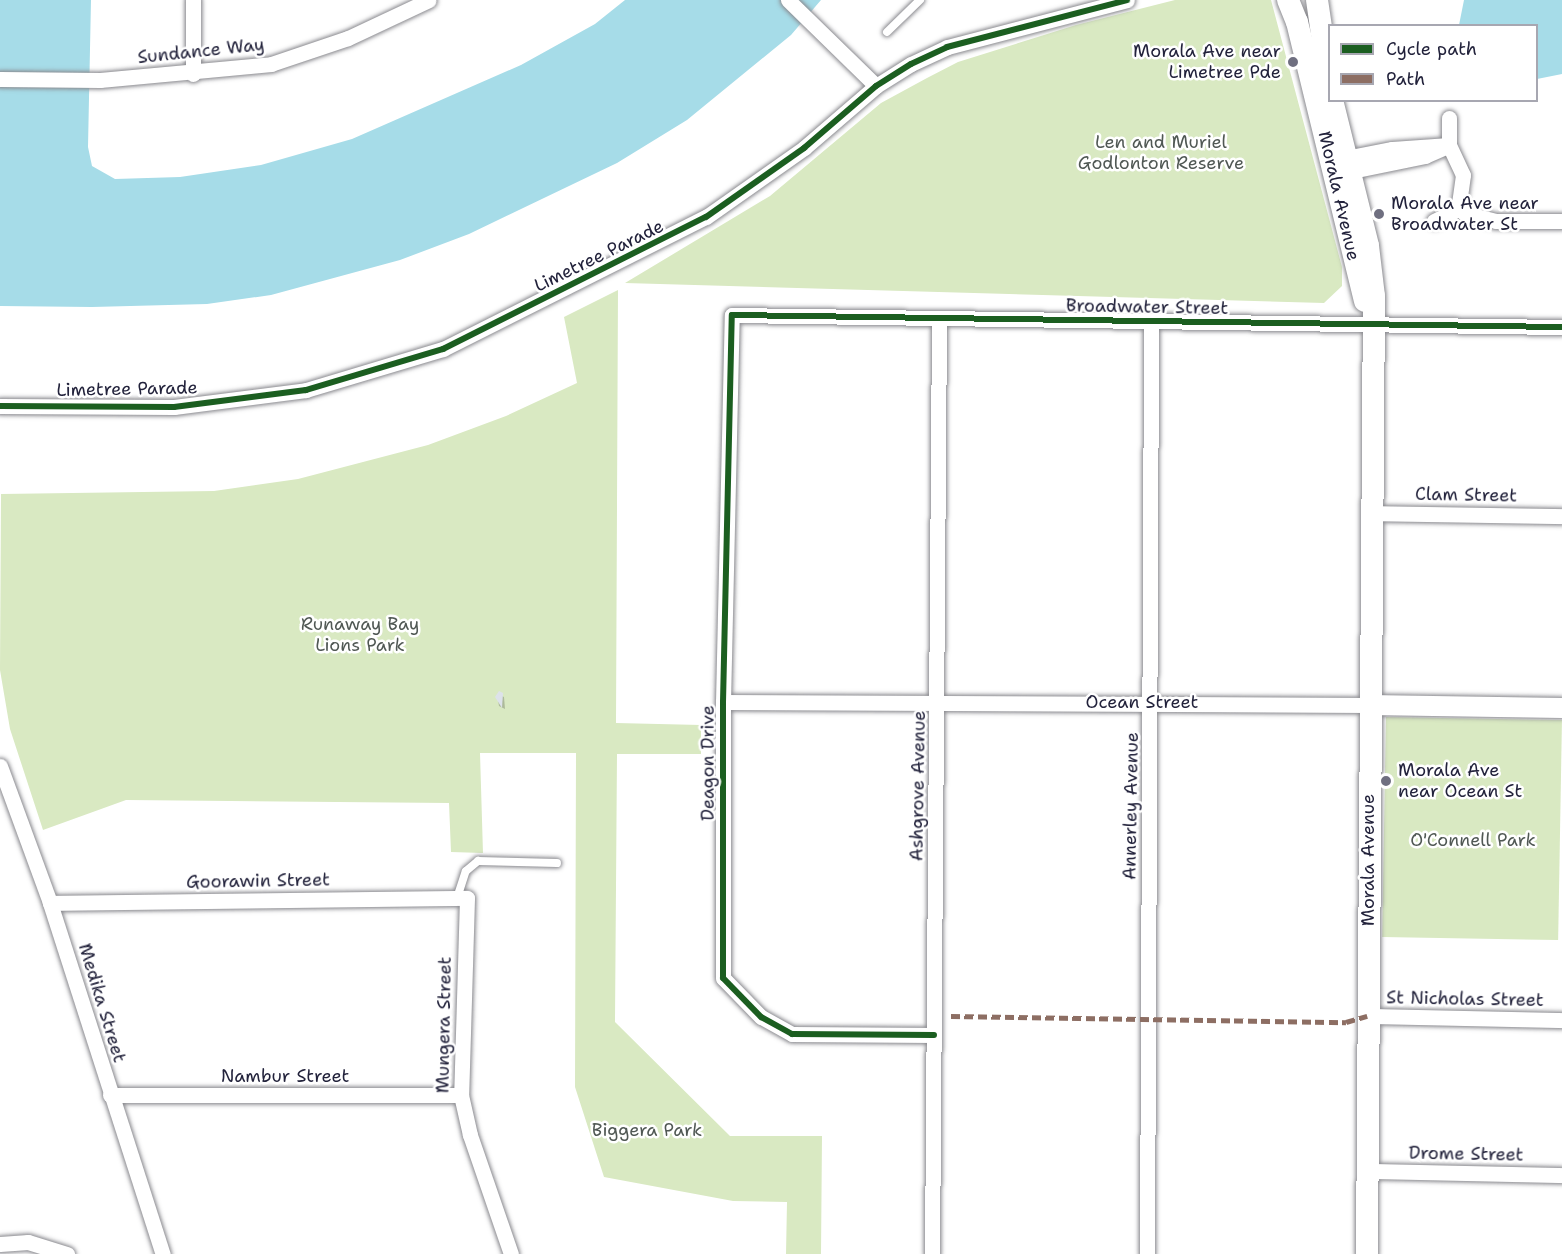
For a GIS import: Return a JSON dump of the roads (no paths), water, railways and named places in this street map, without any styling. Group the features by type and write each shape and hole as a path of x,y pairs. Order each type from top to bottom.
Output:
{"main road":[{"name":"Morala Avenue","path":"1288,0 1372,270 1367,1254"},
{"path":"1317,0 1328,81"},
{"name":"Morala Avenue","path":"1332,102 1340,166"}],"street":[{"path":"193,74 194,0"},
{"name":"Sundance Way","path":"0,79 100,80 193,74 271,64 348,38 429,0"},
{"path":"788,0 876,86"},
{"name":"Limetree Parade","path":"0,406 174,406 284,393 306,390 443,349 706,218 804,148 876,86 947,46 1127,0"},
{"path":"1449,118 1449,146 1463,176 1461,208 1464,213 1496,221 1562,221"},
{"path":"1340,166 1392,149 1449,146"},
{"path":"1434,221 1461,208"},
{"name":"Broadwater Street","path":"732,315 1562,327"},
{"name":"Deagon Drive","path":"732,315 723,702 723,978 761,1017 792,1034 934,1035"},
{"name":"Ashgrove Avenue","path":"932,1254 938,701 939,319"},
{"name":"Annerley Avenue","path":"1147,1254 1151,322"},
{"name":"Clam Street","path":"1370,513 1562,516"},
{"name":"Ocean Street","path":"723,702 1151,702 1562,708"},
{"name":"Medika Street","path":"0,766 50,903 163,1254"},
{"name":"Goorawin Street","path":"50,903 462,898"},
{"name":"Mungera Street","path":"462,898 461,1095 470,1135 511,1254"},
{"name":"St Nicholas Street","path":"1367,1016 1562,1020"},
{"name":"Nambur Street","path":"110,1095 461,1095"},
{"name":"Drome Street","path":"1369,1171 1562,1175"},
{"path":"0,1244 28,1242 67,1254"}],"lane":[{"path":"887,32 920,0"},
{"path":"462,898 466,871 478,861 557,864"}],"water":[{"path":"0,0 91,0 88,147 92,166 115,179 180,177 261,165 352,139 521,65 595,24 625,0 821,0 791,35 687,120 617,163 469,234 400,260 271,295 207,304 92,307 0,306"},
{"path":"1464,0 1562,0 1562,74 1538,79 1538,24 1459,24"}],"place":[{"name":"Morala Ave near Limetree Pde","path":"1293,62"},
{"name":"Morala Ave near Broadwater St","path":"1379,214"},
{"name":"Morala Ave near Ocean St","path":"1386,781"}],"park label":[{"name":"Len and Muriel Godlonton Reserve","path":"1161,153"},
{"name":"Runaway Bay Lions Park","path":"360,635"},
{"name":"O'Connell Park","path":"1473,840"},
{"name":"Biggera Park","path":"647,1130"}]}
